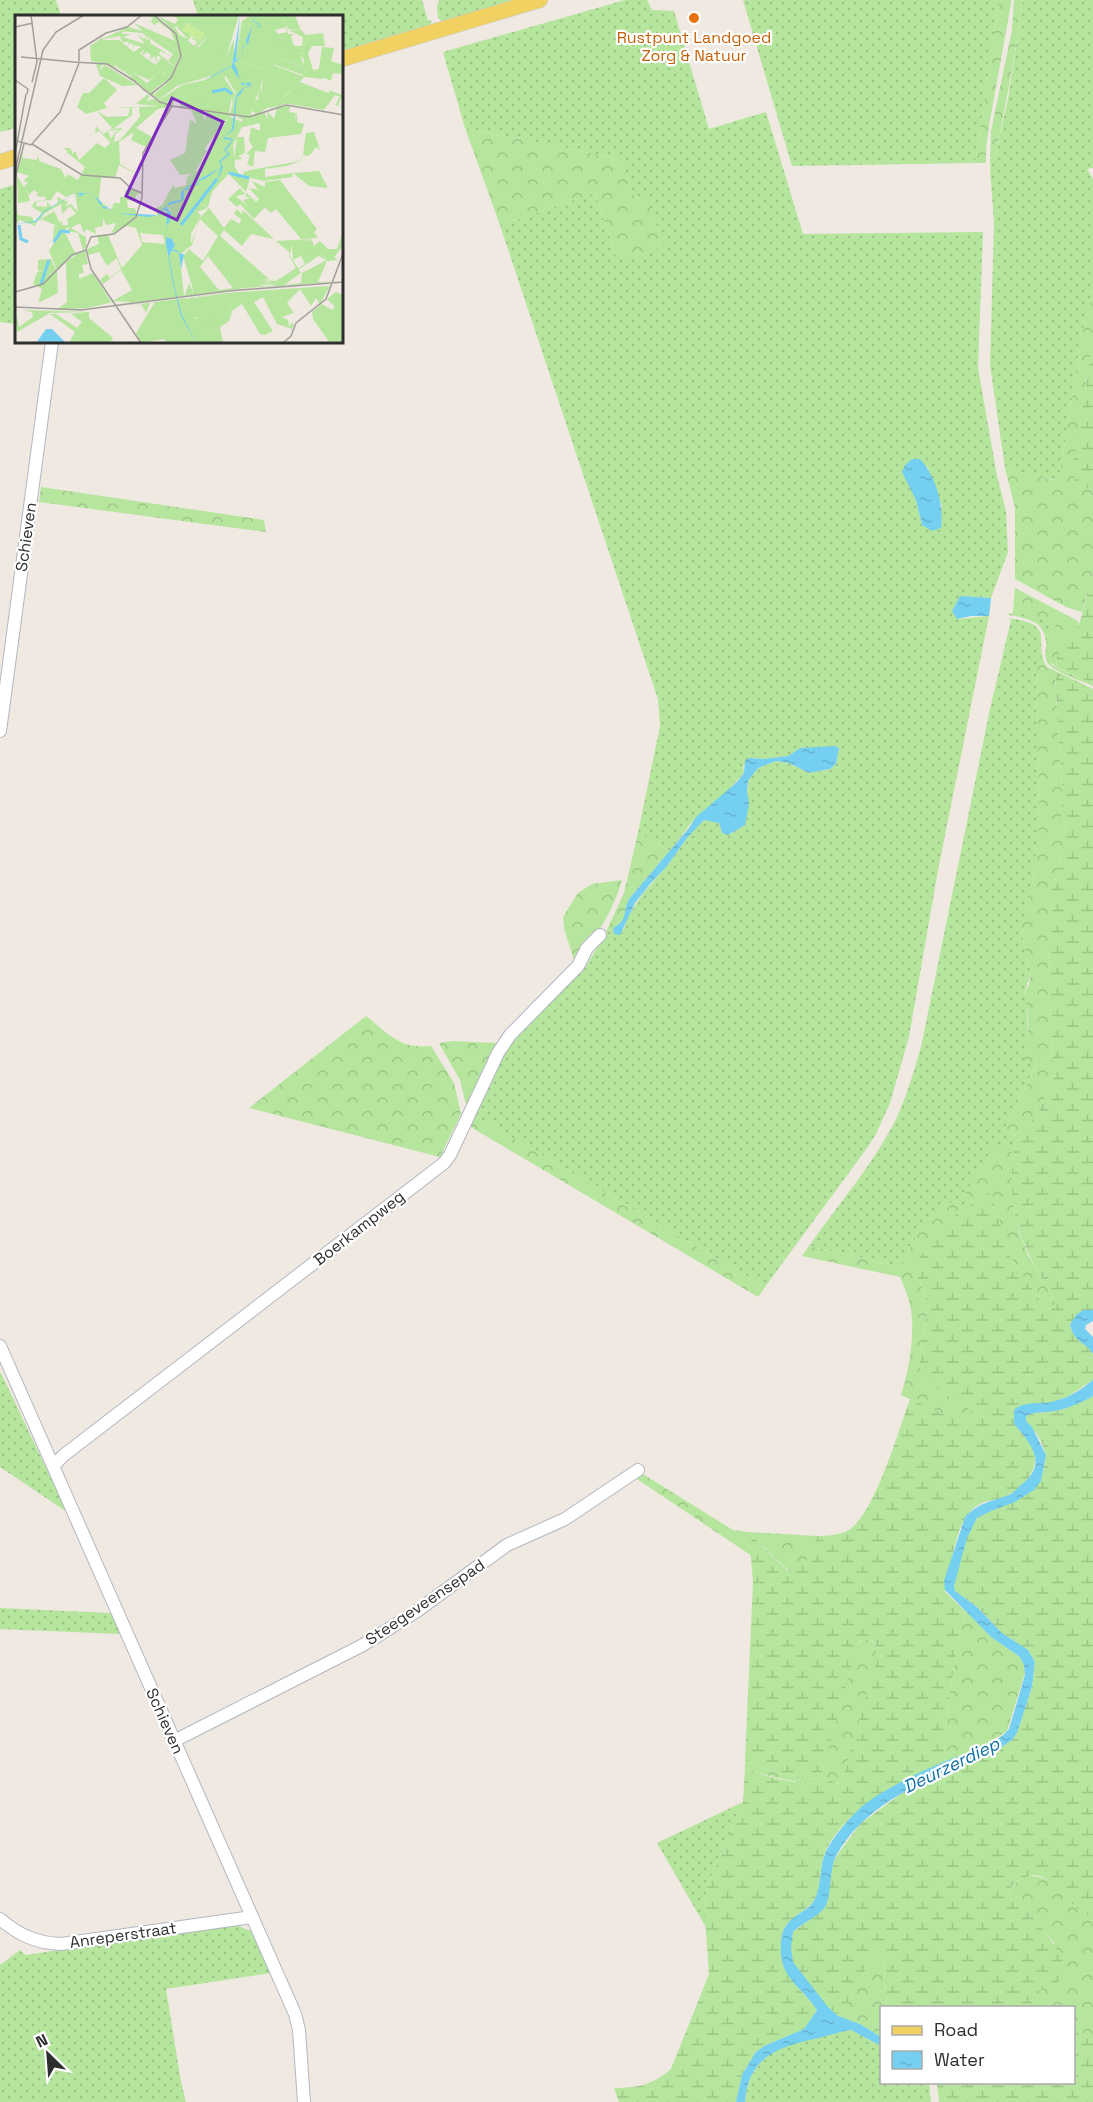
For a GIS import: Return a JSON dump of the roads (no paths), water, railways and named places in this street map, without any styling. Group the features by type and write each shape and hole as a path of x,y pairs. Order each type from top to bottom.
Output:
{"main road":[{"path":"344,58 540,0"},
{"path":"0,162 15,157"}],"street":[{"name":"Schieven","path":"0,731 52,344"},
{"name":"Boerkampweg","path":"53,1466 64,1455 444,1163 450,1155 498,1053 510,1035 579,966 587,948 600,935"},
{"name":"Schieven","path":"0,1346 295,2014 299,2030 304,2102"},
{"name":"Steegeveensepad","path":"174,1741 363,1645 417,1611 507,1545 565,1519 638,1470"},
{"name":"Anreperstraat","path":"0,1919 10,1928 31,1940 61,1944 252,1917"}],"water":[{"path":"912,459 920,459 926,466 938,491 941,528 932,531 922,525 916,500 902,472 905,465"},
{"path":"960,596 991,598 989,616 957,619 952,611"},
{"path":"835,746 839,748 836,764 830,769 809,773 789,763 776,761 758,768 748,781 749,804 745,825 728,835 722,833 719,823 704,820 635,903 620,935 614,934 613,928 623,919 629,899 696,817 736,783 744,773 745,761 749,758 788,756 800,748"},
{"path":"1083,1310 1093,1310 1093,1321 1086,1325 1085,1329 1093,1337 1093,1354 1074,1336 1070,1325 1076,1315"},
{"name":"Deurzerdiep","path":"1093,1380 1093,1396 1088,1399 1060,1410 1032,1413 1026,1416 1026,1421 1032,1427 1046,1455 1041,1481 1034,1490 1015,1502 977,1518 967,1538 954,1586 955,1591 977,1607 1002,1633 1028,1650 1035,1662 1032,1687 1017,1733 1012,1740 1000,1748 910,1789 869,1816 851,1834 834,1860 825,1907 793,1932 791,1948 793,1962 828,2007 838,2016 860,2024 880,2036 880,2045 851,2030 791,2045 768,2056 759,2064 747,2086 745,2102 736,2102 742,2075 755,2053 764,2046 804,2029 817,2010 792,1981 783,1965 781,1938 788,1923 810,1906 815,1899 823,1859 835,1837 857,1811 877,1796 919,1773 992,1742 1009,1729 1025,1675 1024,1665 1020,1657 991,1637 945,1590 944,1581 965,1517 979,1506 1011,1494 1030,1476 1034,1468 1036,1461 1034,1453 1026,1438 1014,1424 1014,1410 1023,1405 1050,1402 1080,1390"}],"place":[{"name":"Rustpunt Landgoed Zorg & Natuur","path":"694,18"}]}
